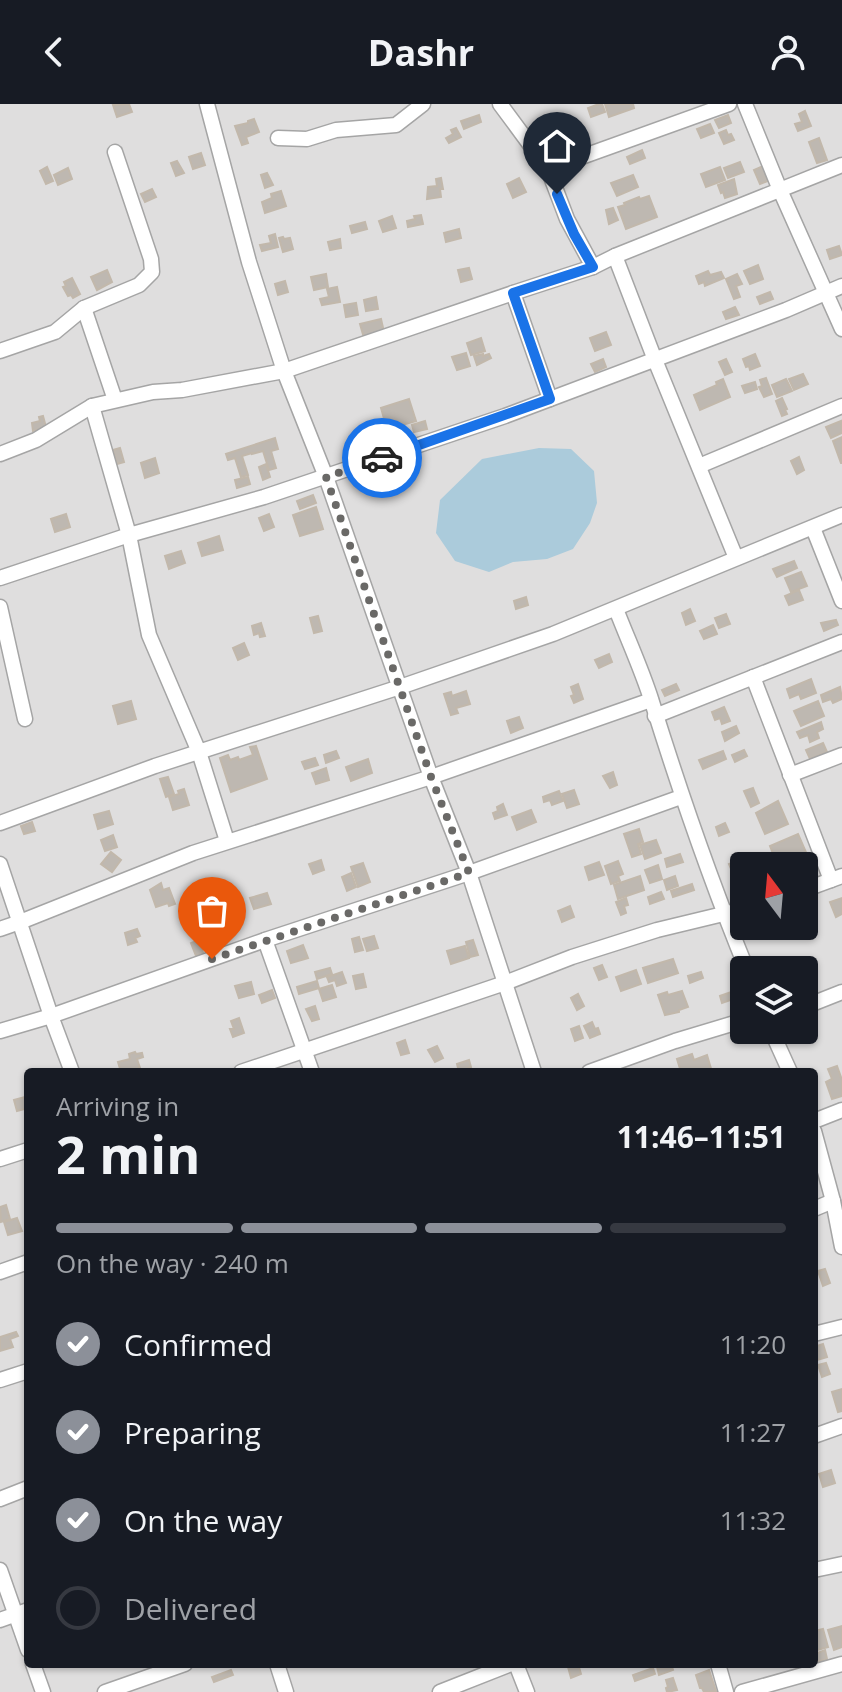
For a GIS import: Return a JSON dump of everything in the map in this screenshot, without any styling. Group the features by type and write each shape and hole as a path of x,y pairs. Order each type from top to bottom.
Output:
{"street":[{"path":"207,104 249,262 284,371 326,477 431,777 469,873 533,1068"},
{"path":"278,138 307,139 336,130 396,125 423,104"},
{"path":"500,104 548,169 567,219 593,267"},
{"path":"548,169 729,104"},
{"path":"745,104 842,329"},
{"path":"0,351 55,332 84,308 139,285 152,272 151,259 115,152"},
{"path":"0,454 36,440 92,406 153,392 182,390 284,371 593,267 842,165"},
{"path":"615,256 736,558"},
{"path":"0,578 129,535 326,477 550,399 842,286"},
{"path":"513,293 550,399"},
{"path":"84,308 115,400"},
{"path":"92,406 129,535 149,635 199,752 227,841"},
{"path":"699,466 842,406"},
{"path":"0,823 155,766 553,634 842,515"},
{"path":"813,528 842,601"},
{"path":"0,607 25,719"},
{"path":"616,609 651,700 681,797 741,956"},
{"path":"655,716 842,642"},
{"path":"753,677 790,775 836,878"},
{"path":"0,929 227,841 431,777 651,700"},
{"path":"790,775 842,755"},
{"path":"0,1031 469,873 681,797"},
{"path":"0,864 70,1068"},
{"path":"253,1068 505,983 572,957 657,930 730,913"},
{"path":"265,940 311,1068"},
{"path":"818,1001 842,992"},
{"path":"600,1068 730,1024"},
{"path":"777,1044 788,1068"},
{"path":"818,1119 842,1110"},
{"path":"818,1146 842,1247"},
{"path":"0,1159 24,1151"},
{"path":"818,1207 833,1201"},
{"path":"0,1272 24,1263"},
{"path":"818,1333 842,1327"},
{"path":"0,1380 24,1372"},
{"path":"818,1435 842,1426"},
{"path":"0,1499 24,1490"},
{"path":"818,1569 842,1564"},
{"path":"0,1570 22,1612 0,1620"},
{"path":"742,1692 842,1664"},
{"path":"34,1668 43,1692"},
{"path":"105,1692 174,1668"},
{"path":"278,1668 286,1692"},
{"path":"440,1692 503,1668"},
{"path":"516,1668 527,1692"},
{"path":"719,1668 726,1692"}],"shaded area":[{"path":"0,104 842,104 842,1692 0,1692"}],"water":[{"path":"539,448 571,449 594,471 597,503 590,523 573,549 547,559 513,562 489,572 455,561 436,533 440,500 482,459"}],"building":[{"path":"129,104 132,112 117,117 113,105"},
{"path":"599,104 605,112 591,117 588,108"},
{"path":"605,104 633,104 634,108 609,117"},
{"path":"805,111 811,126 798,131 795,124 802,122 799,114"},
{"path":"479,115 481,122 464,129 461,121"},
{"path":"728,115 731,123 719,128 715,120"},
{"path":"254,119 259,132 246,137 248,143 242,145 235,126"},
{"path":"710,124 714,133 701,138 697,129"},
{"path":"456,128 461,137 449,143 446,138"},
{"path":"726,130 734,140 724,144 719,133"},
{"path":"819,138 827,160 817,163 809,142"},
{"path":"642,150 645,158 630,164 627,157"},
{"path":"201,153 205,165 193,169 189,157"},
{"path":"177,161 184,173 176,176 171,163"},
{"path":"740,162 744,172 728,178 724,168"},
{"path":"763,166 768,181 760,184 754,170"},
{"path":"47,167 53,181 46,184 40,171"},
{"path":"720,167 725,180 706,187 701,174"},
{"path":"68,168 72,179 58,185 54,175"},
{"path":"267,173 273,185 265,188 261,175"},
{"path":"633,175 638,187 617,196 611,183"},
{"path":"441,178 441,197 427,199 428,187 437,186 436,179"},
{"path":"519,178 526,192 513,198 507,184"},
{"path":"734,179 737,194 725,198 718,185"},
{"path":"152,189 156,197 145,202 141,194"},
{"path":"281,191 286,206 265,213 262,202 272,198 271,194"},
{"path":"649,196 657,217 626,229 618,207 639,197"},
{"path":"613,208 618,220 609,224 606,210"},
{"path":"421,215 423,224 408,227 407,221"},
{"path":"392,216 396,228 383,232 379,221"},
{"path":"365,222 367,229 352,233 350,226"},
{"path":"459,229 461,238 446,242 444,233"},
{"path":"275,234 278,247 262,251 260,245 271,243 269,236"},
{"path":"279,238 290,238 293,249 283,252"},
{"path":"340,239 341,248 330,250 328,242"},
{"path":"839,246 842,255 830,259 827,250"},
{"path":"758,265 763,279 750,284 744,271"},
{"path":"469,268 472,279 461,282 458,270"},
{"path":"107,270 112,282 97,290 91,277"},
{"path":"708,271 710,275 721,272 724,278 705,286 704,282 699,284 696,276"},
{"path":"326,274 328,287 314,290 311,277"},
{"path":"737,274 742,284 736,286 740,297 734,299 726,279"},
{"path":"72,278 80,294 73,298 63,287 66,286 64,282"},
{"path":"285,281 288,292 278,295 275,284"},
{"path":"337,287 340,302 322,305 320,299 329,297 327,289"},
{"path":"770,292 773,299 760,304 757,297"},
{"path":"376,297 378,309 366,311 364,300"},
{"path":"356,303 358,315 346,317 344,305"},
{"path":"735,307 739,315 726,319 723,312"},
{"path":"381,319 384,332 364,338 360,324"},
{"path":"606,332 611,345 595,351 590,338"},
{"path":"481,338 485,351 471,355 467,343"},
{"path":"466,353 470,366 457,370 452,357"},
{"path":"489,354 491,358 477,365 474,356"},
{"path":"755,354 760,366 750,370 743,359"},
{"path":"603,359 606,367 595,372 591,364"},
{"path":"726,359 732,372 725,375 719,362"},
{"path":"803,374 808,384 794,390 789,379"},
{"path":"766,378 772,394 764,397 759,387 762,386 760,380"},
{"path":"723,379 730,397 700,410 694,395"},
{"path":"786,379 792,391 777,397 772,385"},
{"path":"755,382 757,389 745,393 742,386"},
{"path":"782,398 787,414 782,416 776,401"},
{"path":"409,399 416,421 387,429 381,408"},
{"path":"43,416 46,427 33,431 32,423 40,421 39,417"},
{"path":"425,421 427,429 414,432 412,425"},
{"path":"841,421 842,433 831,438 826,427"},
{"path":"842,437 842,463 841,463 833,441"},
{"path":"275,438 278,449 271,451 276,468 269,470 263,451 252,453 242,456 248,475 241,477 235,458 228,460 226,454"},
{"path":"120,448 124,462 117,464 113,450"},
{"path":"799,457 804,470 797,474 791,461"},
{"path":"155,458 159,473 145,478 141,463"},
{"path":"266,464 270,477 263,480 259,467"},
{"path":"248,477 250,484 237,488 235,480"},
{"path":"313,495 316,503 300,509 297,501"},
{"path":"316,507 323,529 300,536 293,515"},
{"path":"66,514 70,527 55,532 51,519"},
{"path":"269,514 274,527 264,531 259,518"},
{"path":"219,536 223,550 202,556 198,543"},
{"path":"181,551 185,563 169,569 165,556"},
{"path":"794,561 797,568 777,577 773,569"},
{"path":"801,572 807,586 791,592 785,578"},
{"path":"799,590 803,600 789,605 785,596"},
{"path":"526,597 528,605 516,609 514,601"},
{"path":"690,609 695,621 686,625 682,613"},
{"path":"726,614 730,624 719,628 715,618"},
{"path":"318,616 322,631 314,633 310,618"},
{"path":"836,620 838,625 824,631 821,623"},
{"path":"261,623 265,636 260,637 259,633 254,635 252,626"},
{"path":"713,625 717,634 704,639 700,631"},
{"path":"244,643 249,655 238,660 233,648"},
{"path":"609,654 612,662 599,668 595,660"},
{"path":"811,679 816,693 801,699 799,694 790,698 787,689"},
{"path":"578,684 583,699 574,703 571,687"},
{"path":"676,684 679,690 665,696 662,690"},
{"path":"840,687 842,699 833,703 831,699 823,702 821,695"},
{"path":"466,691 470,704 456,708 458,713 451,715 444,694 451,692 452,696"},
{"path":"131,701 136,719 118,724 113,706"},
{"path":"818,701 824,716 801,726 794,711"},
{"path":"724,707 730,721 722,724 720,718 715,720 712,712"},
{"path":"519,717 523,728 511,733 507,721"},
{"path":"821,722 823,729 817,732 819,738 810,742 808,735 800,738 797,732"},
{"path":"736,726 739,733 725,741 722,732"},
{"path":"823,743 827,752 810,759 806,750"},
{"path":"256,746 267,779 231,792 220,758 228,755 230,760 238,757 239,760 253,755 250,747"},
{"path":"744,750 747,756 735,762 732,755"},
{"path":"336,751 339,758 326,763 324,755"},
{"path":"723,751 726,759 703,769 699,760"},
{"path":"315,758 318,765 305,769 302,762"},
{"path":"368,759 372,773 351,781 346,767"},
{"path":"326,768 329,780 316,784 312,773"},
{"path":"613,772 617,785 610,788 603,776"},
{"path":"168,777 174,794 166,797 160,779"},
{"path":"753,788 759,803 751,807 744,791"},
{"path":"184,789 189,805 173,810 169,797"},
{"path":"574,790 579,804 567,808 562,794"},
{"path":"559,791 563,801 552,805 550,800 544,802 543,797"},
{"path":"778,801 788,824 765,834 756,813"},
{"path":"503,804 507,815 495,819 493,813"},
{"path":"531,810 536,822 517,830 512,817"},
{"path":"109,811 113,824 98,829 94,815"},
{"path":"32,822 35,831 24,834 21,826"},
{"path":"725,823 729,832 719,836 716,827"},
{"path":"639,829 643,842 638,844 641,854 632,857 624,834"},
{"path":"798,834 806,852 772,852 770,846"},
{"path":"113,835 117,847 105,851 101,840"},
{"path":"656,840 661,853 645,859 640,845"},
{"path":"111,852 121,860 112,872 101,864"},
{"path":"680,854 683,862 667,867 665,859"},
{"path":"321,860 324,870 313,874 309,864"},
{"path":"618,861 623,874 618,876 620,881 611,884 605,866"},
{"path":"599,862 604,875 589,880 585,867"},
{"path":"363,863 370,882 358,887 351,867"},
{"path":"658,865 662,879 650,883 645,870"},
{"path":"351,873 356,887 347,891 342,877"},
{"path":"640,876 644,890 618,899 614,885"},
{"path":"675,876 678,886 667,890 664,880"},
{"path":"161,883 163,890 169,888 175,904 156,907 150,890"},
{"path":"692,884 694,890 673,897 671,891"},
{"path":"661,892 664,899 650,904 648,897"},
{"path":"267,893 271,904 254,909 250,898"},
{"path":"626,898 626,913 621,915 616,902"},
{"path":"842,898 842,914 836,917 830,902"},
{"path":"570,906 574,917 562,922 558,911"},
{"path":"137,929 140,936 135,938 137,942 128,945 125,933"},
{"path":"374,936 378,948 367,951 363,939"},
{"path":"359,937 363,950 355,952 352,939"},
{"path":"199,940 203,953 196,956 191,943"},
{"path":"473,940 478,955 470,957 466,942"},
{"path":"303,945 308,958 291,963 287,951"},
{"path":"465,946 469,958 451,964 447,951"},
{"path":"673,959 678,973 648,983 643,968"},
{"path":"602,965 607,977 599,980 594,968"},
{"path":"330,968 332,974 317,979 315,972"},
{"path":"636,970 641,984 621,991 616,977"},
{"path":"342,972 346,983 337,986 335,980 329,982 327,977"},
{"path":"701,972 703,978 690,983 688,976"},
{"path":"363,974 366,987 356,989 353,976"},
{"path":"317,981 319,988 299,994 297,987"},
{"path":"251,982 254,994 239,998 235,986"},
{"path":"332,985 336,997 323,1001 319,989"},
{"path":"272,990 275,998 262,1003 259,995"},
{"path":"682,991 688,1007 665,1015 658,995"},
{"path":"730,992 730,1000 722,1003 720,996"},
{"path":"578,994 584,1006 577,1010 571,998"},
{"path":"315,1006 319,1019 312,1021 306,1009"},
{"path":"239,1018 244,1033 233,1037 231,1021"},
{"path":"592,1022 600,1034 590,1038 584,1026"},
{"path":"579,1026 583,1038 575,1041 571,1029"},
{"path":"405,1040 409,1053 401,1055 397,1043"},
{"path":"437,1046 443,1058 435,1062 428,1050"},
{"path":"142,1053 143,1057 137,1059 140,1068 120,1068 118,1062 130,1059 129,1054"},
{"path":"692,1054 694,1060 707,1055 711,1068 680,1068 677,1059"},
{"path":"469,1060 471,1067 458,1068 457,1064"},
{"path":"837,1066 842,1080 842,1096 832,1099 826,1082 832,1079 828,1069"},
{"path":"24,1097 24,1109 17,1111 14,1100"},
{"path":"6,1205 10,1219 1,1222 0,1207"},
{"path":"17,1218 22,1231 8,1235 4,1222"},
{"path":"825,1269 830,1283 823,1286 818,1271"},
{"path":"16,1332 18,1336 10,1339 13,1347 0,1351 0,1337"},
{"path":"823,1344 827,1357 818,1360 818,1346"},
{"path":"826,1363 830,1374 822,1377 818,1365"},
{"path":"842,1389 842,1411 838,1412 832,1392"},
{"path":"831,1470 835,1483 823,1487 819,1474"},
{"path":"842,1626 842,1647 834,1650 828,1630"},
{"path":"823,1629 828,1647 818,1650 818,1630"},
{"path":"825,1650 827,1659 818,1662 818,1653"},
{"path":"568,1668 579,1668 581,1674 571,1678"},
{"path":"653,1668 655,1674 635,1681 633,1675"},
{"path":"657,1668 672,1668 673,1670 659,1675"},
{"path":"231,1670 233,1675 214,1682 212,1677"},
{"path":"709,1670 716,1691 704,1692 696,1675"},
{"path":"673,1678 677,1690 667,1692 666,1680"}],"way so far":[{"path":"212,959 469,873 431,777 326,477 382,458"}],"route":[{"path":"382,458 550,399 513,293 593,267 574,234 557,194"}]}
